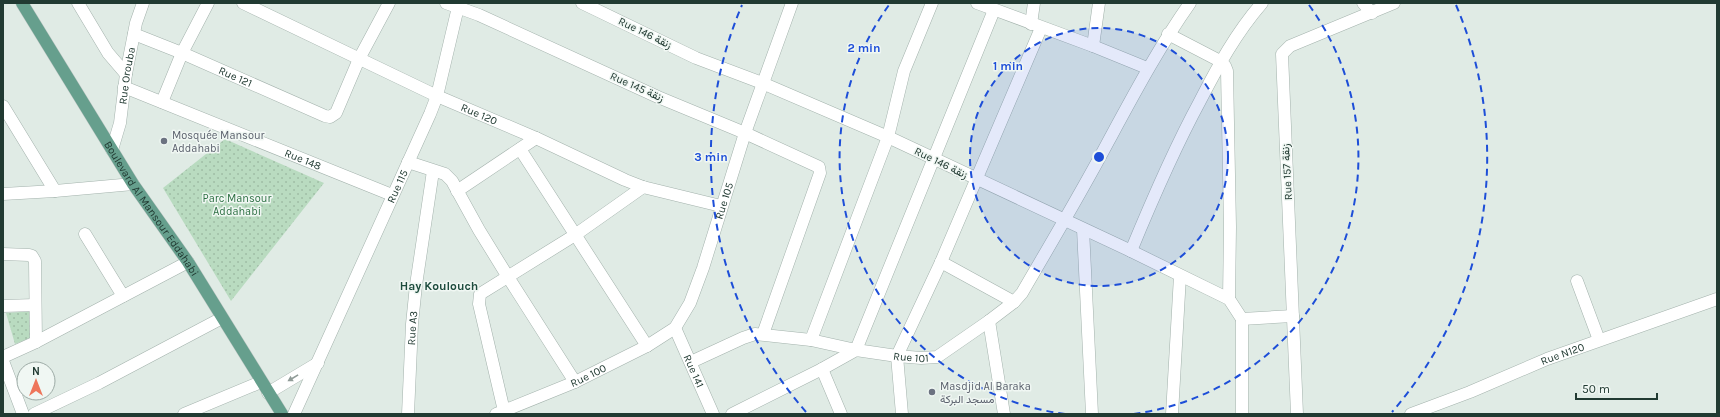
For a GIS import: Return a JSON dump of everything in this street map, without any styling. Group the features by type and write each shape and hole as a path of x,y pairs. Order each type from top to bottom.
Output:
{"main road":[{"name":"Boulevard Al Mansour Eddahabi","path":"22,3 133,184 188,262 282,414"}],"street":[{"path":"78,3 108,53 126,74"},
{"name":"Rue Orouba","path":"112,150 120,123 126,74 134,34 143,3"},
{"path":"162,102 182,53 208,3"},
{"name":"Rue 120","path":"243,3 437,96 536,138 643,187 721,206"},
{"path":"359,59 389,3"},
{"name":"Rue 146 زنقة","path":"582,3 696,58 762,83 888,137 1065,219 1229,299"},
{"name":"Rue 105","path":"675,328 690,303 703,268 721,206 745,133 792,3"},
{"path":"811,340 888,137 904,71 932,3"},
{"path":"977,3 1093,46 1147,68"},
{"path":"902,414 897,356 942,262 1036,26 1034,3"},
{"path":"1093,46 1099,3"},
{"name":"Rue 101","path":"691,362 743,338 763,334 811,340 856,350 897,356 921,358 937,357 989,322 1014,302 1022,293 1065,219 1147,68 1168,34 1190,3"},
{"path":"1131,251 1154,195 1185,129 1220,61 1240,29 1262,3"},
{"path":"1363,3 1372,13"},
{"name":"Rue 157 زنقة","path":"1297,414 1282,54 1290,46 1394,3"},
{"name":"Rue 115","path":"294,414 437,96 454,4"},
{"name":"Rue 145 زنقة","path":"454,4 658,97 745,133 817,166 820,169 820,173 763,334"},
{"path":"732,414 822,369 856,350 994,10"},
{"name":"Rue 121","path":"134,34 182,53 325,116 332,116 336,113 359,59"},
{"path":"1168,34 1220,61 1226,68 1228,74 1230,227 1229,299 1242,319 1242,414"},
{"name":"Rue 148","path":"124,87 392,195"},
{"path":"3,106 55,191"},
{"path":"457,191 536,138"},
{"path":"520,149 647,346"},
{"path":"408,162 445,174 449,177 508,277 575,382"},
{"name":"Rue A3","path":"408,414 416,285 433,171"},
{"path":"3,194 133,184"},
{"path":"500,412 479,300 481,292 575,235 643,187"},
{"path":"1083,229 1092,414"},
{"path":"85,234 123,296"},
{"path":"3,254 29,255 34,258 36,342"},
{"path":"3,356 36,342 188,262"},
{"path":"942,262 1014,302"},
{"path":"1172,414 1180,276"},
{"path":"1577,281 1599,340"},
{"name":"Rue N120","path":"1411,414 1470,392 1547,359 1717,299"},
{"path":"3,306 35,305"},
{"path":"1242,319 1293,316"},
{"path":"34,414 99,383 222,318"},
{"path":"989,322 1004,414"},
{"name":"Rue 100","path":"500,412 575,382 647,346 675,328"},
{"name":"Rue 141","path":"675,328 713,414"},
{"path":"3,361 23,414"},
{"path":"268,393 318,363"},
{"path":"822,369 842,414"},
{"path":"184,414 261,382"}],"green space":[{"name":"Parc Mansour Addahabi","path":"225,139 324,183 231,301 163,188"},
{"path":"34,311 33,337 15,344 6,313"}],"place":[{"name":"Mosquée Mansour Addahabi","path":"164,141"},
{"name":"Masdjid Al Baraka مسجد البركة","path":"932,392"}],"district":[{"name":"Hay Koulouch","path":"439,286"}]}
